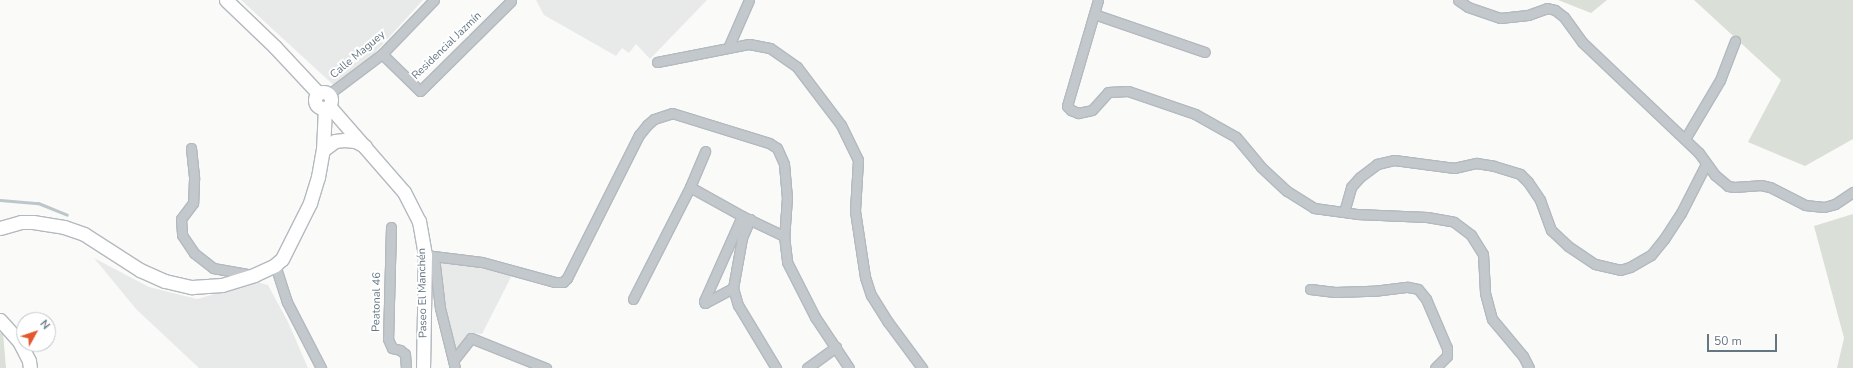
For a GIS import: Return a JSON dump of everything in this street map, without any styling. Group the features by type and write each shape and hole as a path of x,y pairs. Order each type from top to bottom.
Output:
{"street":[{"name":"Paseo El Manchén","path":"226,0 275,47 325,100 404,192 419,221 429,256 423,368"},
{"name":"Calle Maguey","path":"325,100 382,54 434,0"},
{"path":"728,48 749,0"},
{"path":"1098,0 1067,106 1071,110 1078,113 1092,110 1108,92 1128,91 1195,114 1236,137 1261,167 1287,191 1314,208 1344,212 1427,217 1454,222 1471,235 1482,254 1485,293 1492,319 1524,356 1529,368"},
{"path":"1458,0 1468,7 1500,18 1528,15 1547,8 1555,10 1564,17 1582,42 1685,139 1699,153 1715,175 1728,186 1761,185 1770,187 1800,203 1814,207 1824,207 1835,204 1853,192"},
{"name":"Residencial Jazmín","path":"382,54 420,91 511,1"},
{"path":"1094,14 1205,52"},
{"path":"1685,139 1720,80 1735,41"},
{"path":"657,62 750,44 770,48 797,67 841,125 858,160 855,211 865,277 871,295 888,322 922,368"},
{"path":"0,228 21,222 34,222 64,227 84,234 140,270 165,281 192,286 222,285 254,275 275,265 287,251 310,203 318,177 323,150 325,100"},
{"path":"454,364 429,256 482,262 555,282 563,282 571,271 640,135 647,125 654,120 672,113 769,143 777,148 784,164 786,190 784,236 787,262 815,317 849,368"},
{"path":"323,150 334,141 344,140 355,141 366,146"},
{"path":"191,148 194,179 193,203 181,218 182,235 194,253 213,268 254,275"},
{"path":"633,299 690,186 705,151"},
{"path":"1344,212 1351,187 1360,176 1377,164 1394,160 1454,168 1476,162 1520,174 1528,182 1540,200 1550,230 1568,246 1595,264 1620,270 1630,267 1651,255 1664,240 1681,213 1706,164"},
{"path":"690,186 784,236"},
{"path":"746,217 733,288 738,305 776,368"},
{"path":"733,288 705,303 704,301 746,217"},
{"name":"Peatonal 46","path":"391,227 388,339 392,348 400,350 405,354 406,368"},
{"path":"275,265 287,302 321,368"},
{"path":"1310,289 1336,292 1373,291 1408,286 1418,289 1426,299 1447,348 1445,359 1435,368"},
{"path":"0,320 19,341 29,361 30,368"},
{"path":"454,364 471,338 546,368"},
{"path":"807,368 836,347"}],"shaded area":[{"path":"241,0 423,0 340,91"},
{"path":"536,0 707,0 650,59 636,44 629,53 622,48 616,56 544,15"},
{"path":"1558,0 1607,0 1591,13"},
{"path":"1694,0 1853,0 1853,139 1805,166 1748,142 1781,80"},
{"path":"1853,214 1853,368 1837,368 1844,338 1814,226"},
{"path":"94,258 149,287 197,299 257,282 268,285 288,322 308,368 199,368 136,309"},
{"path":"438,262 477,266 513,273 482,334 472,333 454,354"},
{"path":"0,333 3,333 6,368 0,368"}],"waterway":[{"path":"0,200 38,203 67,215"}]}
